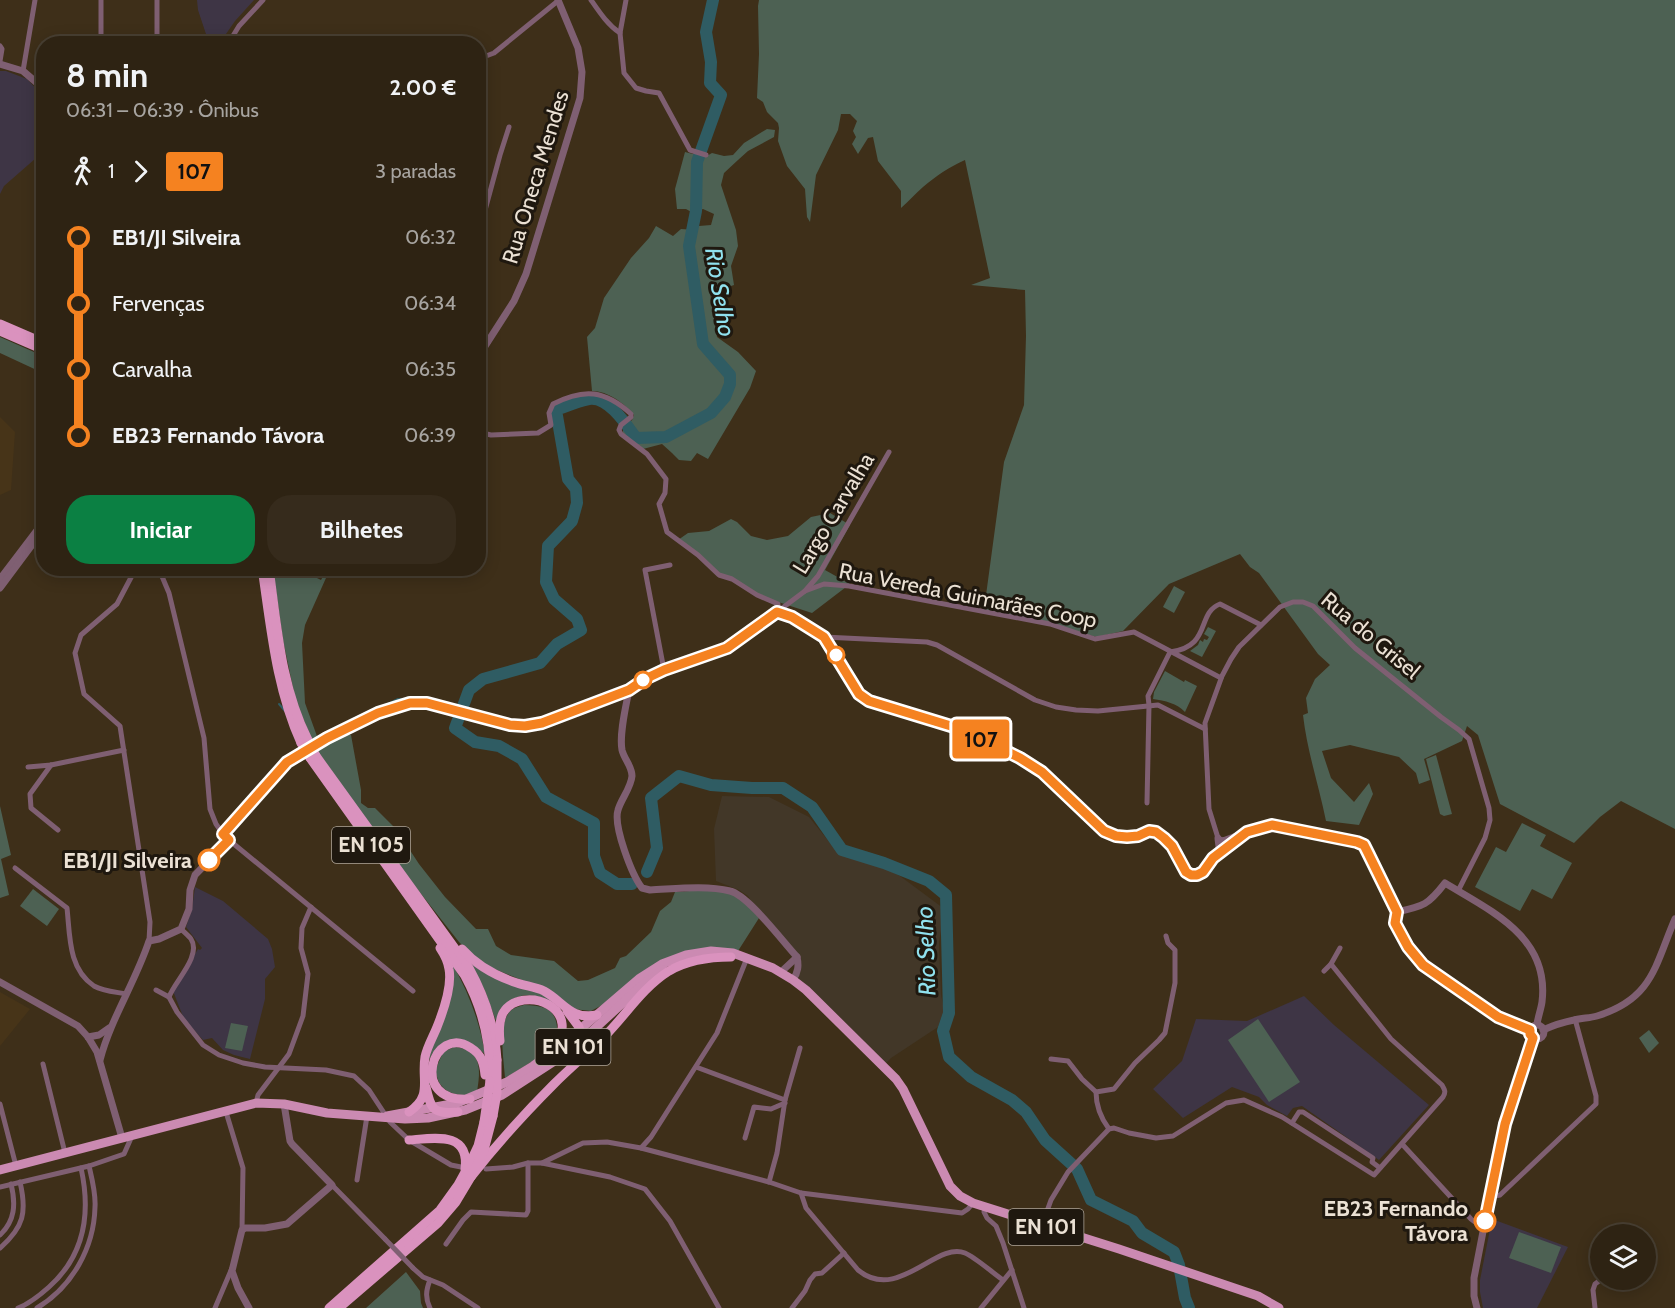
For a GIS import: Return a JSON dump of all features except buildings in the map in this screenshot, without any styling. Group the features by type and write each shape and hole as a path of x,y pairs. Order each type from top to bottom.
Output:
{"highway":[{"path":"0,324 36,339"},
{"path":"0,331 36,347"},
{"name":"EN 105","path":"263,576 279,680 286,704 313,757 436,929"},
{"name":"EN 105","path":"270,576 288,685 305,741"},
{"path":"436,929 449,935 480,966 501,977 546,992 577,1015 597,1015"},
{"path":"329,1308 433,1218 484,1150 497,1093 494,1062 495,1038 482,995 464,961 436,929"},
{"path":"410,1112 418,1105 424,1094 425,1058 447,996 449,968 436,929"},
{"path":"466,1173 488,1156 546,1093 608,1033 647,988 669,971 687,963 705,958 730,957"},
{"path":"339,1308 438,1222 456,1202 478,1146 484,1122 494,1062 501,1053 502,1016 513,1003 528,1000 540,1001 551,1005 561,1019 563,1030 561,1040 549,1055"},
{"path":"559,1003 580,1029 580,1036 569,1049"},
{"path":"470,1099 451,1097 436,1087 432,1075 432,1063 443,1047 459,1043 473,1049 482,1059 490,1081"},
{"path":"425,1079 433,1108 439,1113 458,1112"},
{"path":"409,1140 437,1138 457,1143 462,1146 466,1156 466,1173"}],"main road":[{"name":"EN 101","path":"387,1116 470,1099 507,1082 549,1055 650,971 672,960 694,953 711,951 733,953 781,972 806,990 896,1079 950,1186 960,1196 973,1203 1258,1296 1279,1308"},
{"name":"EN 101","path":"0,1170 256,1103 284,1104 327,1113 417,1119 458,1112 502,1095 544,1068 640,987 668,967 687,959 703,956 747,958"}],"street":[{"path":"23,71 35,0"},
{"path":"101,0 101,36"},
{"path":"157,0 157,36"},
{"path":"233,36 263,0"},
{"path":"486,56 494,53 558,0"},
{"name":"Rua Oneca Mendes","path":"486,346 514,301 526,274 580,98 582,72 578,48 558,0"},
{"path":"591,0 600,14 620,33"},
{"path":"626,0 620,33 624,73 636,88 659,93 690,150 706,155"},
{"path":"0,46 2,50 0,63 23,71 36,82"},
{"path":"486,207 509,127"},
{"path":"149,941 159,939 181,928 189,909 190,890 195,875 287,762 295,756 378,713 410,703 427,703 510,725 525,726 542,723 629,690 664,670 727,648 777,612 778,604 757,595 732,579 719,575 698,555 667,532 659,504 665,493 666,479 647,454 621,434 619,430 621,425 631,417 631,414 610,398 597,393 561,400 553,404 549,414 551,425 538,433 486,434"},
{"name":"Largo Carvalha","path":"777,612 805,591 819,576 889,452"},
{"path":"0,579 36,532"},
{"path":"0,588 36,540"},
{"path":"664,670 645,570 670,565"},
{"path":"162,576 169,593 204,738 210,808 216,824 226,837 413,991"},
{"path":"100,1060 109,1028 149,941 150,922 120,726 84,694 75,653 81,635 117,604 130,578"},
{"name":"Rua Vereda Guimarães Coop","path":"805,591 824,584 849,586 1050,624 1095,639 1134,632 1221,678"},
{"name":"Rua do Grisel","path":"1218,838 1209,808 1205,723 1221,678 1239,647 1280,607 1293,602 1303,602 1313,606 1355,648 1468,739 1489,807 1490,820 1485,838 1458,891"},
{"path":"1147,803 1148,696 1170,652 1191,646 1197,639 1211,610 1220,604 1261,625"},
{"path":"777,612 792,617 824,637 859,694 869,701 964,730 1020,758 1047,776 1104,831 1116,836 1127,837 1138,836 1149,831 1156,832 1172,846 1186,872 1191,875 1203,872 1220,846 1218,838"},
{"path":"824,637 927,642 937,645 1035,700 1056,707 1098,711 1158,705 1205,729"},
{"path":"629,690 622,750 632,775 616,816 619,833 635,879 642,888 650,890 709,889 732,891 743,898 797,957 799,964 793,980"},
{"path":"28,767 51,765 124,750"},
{"path":"51,765 30,794 31,808 58,830"},
{"path":"1218,838 1224,841 1272,825 1364,845 1397,912 1395,923 1408,947 1423,965 1498,1017 1530,1030"},
{"path":"1213,858 1247,832"},
{"path":"15,868 67,908 74,961 79,972 95,986 126,994"},
{"path":"1397,912 1428,903 1445,883 1503,919 1519,933 1532,950 1538,964 1542,980 1542,1001 1537,1024"},
{"path":"256,1103 258,1095 289,1054 303,1016 308,975 301,948 302,928 311,907"},
{"path":"1533,1038 1541,1037 1544,1030 1556,1024 1616,1009 1640,992 1654,973 1675,919"},
{"path":"169,998 194,950 192,941 181,928"},
{"path":"1096,1092 1114,1089 1135,1063 1165,1033 1175,983 1175,951 1168,943 1166,936"},
{"path":"1324,971 1340,948"},
{"path":"781,972 797,957"},
{"path":"641,1148 651,1137 717,1033 747,958"},
{"path":"1051,1059 1068,1061 1096,1092 1096,1104 1104,1122 1112,1128 1156,1138 1173,1136 1226,1103 1240,1100 1254,1104 1292,1123 1374,1175 1443,1097 1445,1089 1391,1039 1331,964"},
{"path":"0,982 78,1026 88,1036 98,1052 122,1138"},
{"path":"156,990 169,998 203,1045 219,1055 265,1067 326,1070 354,1076 369,1090 397,1130 409,1140 466,1173"},
{"path":"1490,1197 1500,1195 1596,1104 1596,1096 1575,1019"},
{"path":"1537,1024 1544,1030"},
{"path":"1477,1308 1474,1278 1505,1124 1533,1038 1530,1030 1537,1024"},
{"path":"88,1036 99,1035 109,1028"},
{"path":"769,1182 777,1153 785,1101 800,1048"},
{"path":"43,1064 65,1153"},
{"path":"696,1067 785,1101"},
{"path":"745,1137 754,1107 771,1109 785,1101"},
{"path":"0,1104 16,1166"},
{"path":"284,1104 292,1144 413,1268 478,1308"},
{"path":"215,1308 232,1266 242,1230 243,1168 226,1112"},
{"path":"1292,1123 1299,1112 1303,1112 1373,1158 1372,1162 1380,1168"},
{"path":"357,1180 367,1116"},
{"path":"1042,1225 1051,1200 1068,1172 1112,1128"},
{"path":"0,1187 90,1166 124,1154 133,1134"},
{"path":"542,1162 583,1143 608,1142 641,1148 769,1182 801,1193 962,1213 973,1203"},
{"path":"1402,1144 1471,1219 1485,1225"},
{"path":"486,1169 542,1162 610,1177 645,1189 670,1221 719,1308"},
{"path":"446,1244 471,1212 526,1215 528,1211 528,1163"},
{"path":"37,1308 64,1286 77,1269 88,1246 93,1228 95,1206 90,1166"},
{"path":"18,1308 40,1295 57,1280 77,1248 86,1210 81,1168"},
{"path":"0,1248 14,1235 22,1218 24,1200 20,1182"},
{"path":"0,1235 13,1216 15,1200 11,1184"},
{"path":"242,1230 249,1227 265,1228 287,1224 332,1185"},
{"path":"801,1193 806,1208 866,1276 876,1279 903,1276 949,1252 965,1253 1003,1280"},
{"path":"986,1207 984,1212 996,1226 1024,1308"},
{"path":"83,1226 93,1228"},
{"path":"792,1308 806,1291 814,1274 822,1273 844,1253"},
{"path":"232,1266 238,1288 249,1308"},
{"path":"981,1308 1012,1270"},
{"path":"57,1280 64,1286"},
{"path":"430,1280 427,1289 430,1308"},
{"path":"1593,1290 1595,1308"}],"shaded area":[{"path":"197,0 254,0 225,36 207,36"},
{"path":"0,71 6,71 27,79 36,89 36,158 4,186 0,194"},
{"path":"0,417 15,432 11,490 0,495"},
{"path":"722,796 769,797 809,817 839,854 886,869 900,876 943,908 939,942 941,995 944,1009 938,1027 884,1065 797,981 799,964 760,916 748,896 716,881 714,829"},
{"path":"195,887 223,901 268,939 272,949 275,967 265,979 265,999 250,1059 223,1050 212,1038 203,1040 184,1019 173,991 198,949 202,948 186,927 192,909"},
{"path":"0,992 30,1009 0,1046"},
{"path":"1304,996 1334,1025 1429,1105 1379,1160 1302,1106 1293,1108 1287,1116 1267,1105 1259,1097 1232,1087 1183,1118 1153,1089 1182,1061 1196,1019 1247,1021"},
{"path":"1492,1219 1568,1247 1537,1308 1483,1308 1480,1280"}],"green space":[{"path":"759,0 1675,0 1675,829 1621,801 1600,817 1574,843 1500,804 1478,735 1467,726 1462,741 1424,759 1430,780 1419,784 1416,773 1399,757 1350,745 1322,751 1331,778 1354,802 1369,783 1373,794 1359,825 1326,821 1307,742 1303,715 1308,713 1306,698 1315,679 1330,665 1318,654 1259,573 1250,567 1240,554 1169,584 1123,631 1097,637 984,610 1004,462 1024,405 1025,290 971,285 990,278 965,160 933,179 901,208 901,191 878,161 873,137 868,138 858,154 852,144 856,137 853,131 857,121 850,114 841,114 838,130 816,175 810,222 807,217 805,189 787,166 778,141 778,123 767,112 763,102 757,98"},
{"path":"767,129 775,130 774,137 748,151 724,173 721,185 736,230 738,246 731,266 734,285 710,293 717,337 738,352 756,371 750,388 708,459 697,453 691,461 679,460 662,444 643,449 623,433 623,428 634,415 615,398 592,391 587,337 595,328 604,298 656,226 673,236 681,229 695,230 699,226 711,225 714,214 703,209 693,213 686,209 677,209 675,189 685,152 705,157 712,153 724,156 733,155 744,143"},
{"path":"0,337 36,353 36,370 0,353"},
{"path":"830,513 850,525 825,570 850,584 812,613 757,595 719,574 678,540 688,533 709,531 731,519 751,536 767,540 788,536 811,517"},
{"path":"274,576 313,576 321,580 323,576 327,576 305,625 302,643 305,703 318,739 313,742 296,702 283,640"},
{"path":"1174,586 1185,592 1174,613 1163,607"},
{"path":"1208,627 1216,631 1202,657 1190,651 1198,645 1200,640 1203,642 1204,639 1207,640 1209,637 1204,634"},
{"path":"1165,671 1184,682 1185,680 1197,686 1185,712 1175,704 1153,699 1154,692"},
{"path":"347,734 351,735 361,790 361,803 368,808 375,808 396,829 419,864 445,897 476,929 488,929 496,946 511,955 554,961 578,981 588,980 615,968 620,958 626,956 651,932 660,911 671,902 675,892 710,890 727,893 742,900 759,918 738,951 686,951 591,1011 573,1009 522,980 492,968 475,958 459,942 403,871 316,749"},
{"path":"1436,755 1452,814 1444,816 1440,814 1426,759"},
{"path":"0,806 11,855 1,859 9,895 0,898"},
{"path":"1522,823 1546,835 1540,846 1572,863 1552,899 1532,889 1520,911 1475,887 1496,847 1506,852"},
{"path":"33,889 59,909 47,926 20,906"},
{"path":"471,964 542,993 554,1003 539,997 522,996 509,1003 496,1021 485,991"},
{"path":"453,965 473,1008 485,1054 462,1040 450,1040 444,1043 436,1049 429,1060 430,1084 428,1084 426,1068"},
{"path":"524,1005 542,1007 552,1013 557,1025 557,1042 541,1056 505,1078 502,1045 505,1020 511,1010"},
{"path":"1258,1019 1300,1082 1269,1102 1228,1040"},
{"path":"231,1023 248,1026 242,1051 225,1048"},
{"path":"1649,1030 1659,1043 1649,1053 1639,1038"},
{"path":"454,1047 475,1056 479,1069 477,1092 468,1095 453,1093 444,1089 439,1082 435,1071 443,1052"},
{"path":"1519,1232 1561,1247 1551,1273 1509,1258"},
{"path":"406,1272 420,1291 423,1308 366,1308"}],"waterway":[{"name":"Rio Selho","path":"632,884 617,884 600,873 594,856 594,823 546,797 522,759 499,746 475,742 455,728 469,690 483,679 540,663 557,644 581,630 577,619 554,599 546,582 548,546 572,521 577,503 576,489 568,479 556,410 585,400 596,399 610,406 636,438 666,437 711,413 725,397 730,384 730,375 703,344 689,246 696,211 697,162 721,95 710,83 711,62 706,32 713,0"},
{"path":"370,713 398,699 415,700"},
{"path":"279,704 285,711"},
{"name":"Rio Selho","path":"647,872 657,848 651,798 679,776 711,785 783,788 812,807 842,850 884,863 929,881 946,895 949,1013 943,1031 949,1057 971,1077 1012,1100 1026,1112 1045,1140 1077,1169 1091,1200 1133,1221 1142,1233 1174,1252 1189,1308"}],"bus line":[{"name":"107","path":"209,860 229,840 223,834 287,762 327,738 378,713 395,706 427,703 510,725 525,726 542,723 629,690 664,670 727,648 777,612 792,617 824,637 859,694 869,701 964,730 1020,758 1052,780 1104,831 1116,836 1127,837 1138,836 1149,831 1156,832 1172,846 1186,872 1191,875 1203,872 1213,858 1247,832 1272,825 1364,845 1397,912 1395,923 1417,960 1498,1017 1530,1030 1533,1038 1505,1124 1485,1221"}],"place":[{"name":"EB1/JI Silveira","path":"209,860"},
{"name":"EB23 Fernando Távora","path":"1485,1221"}]}
